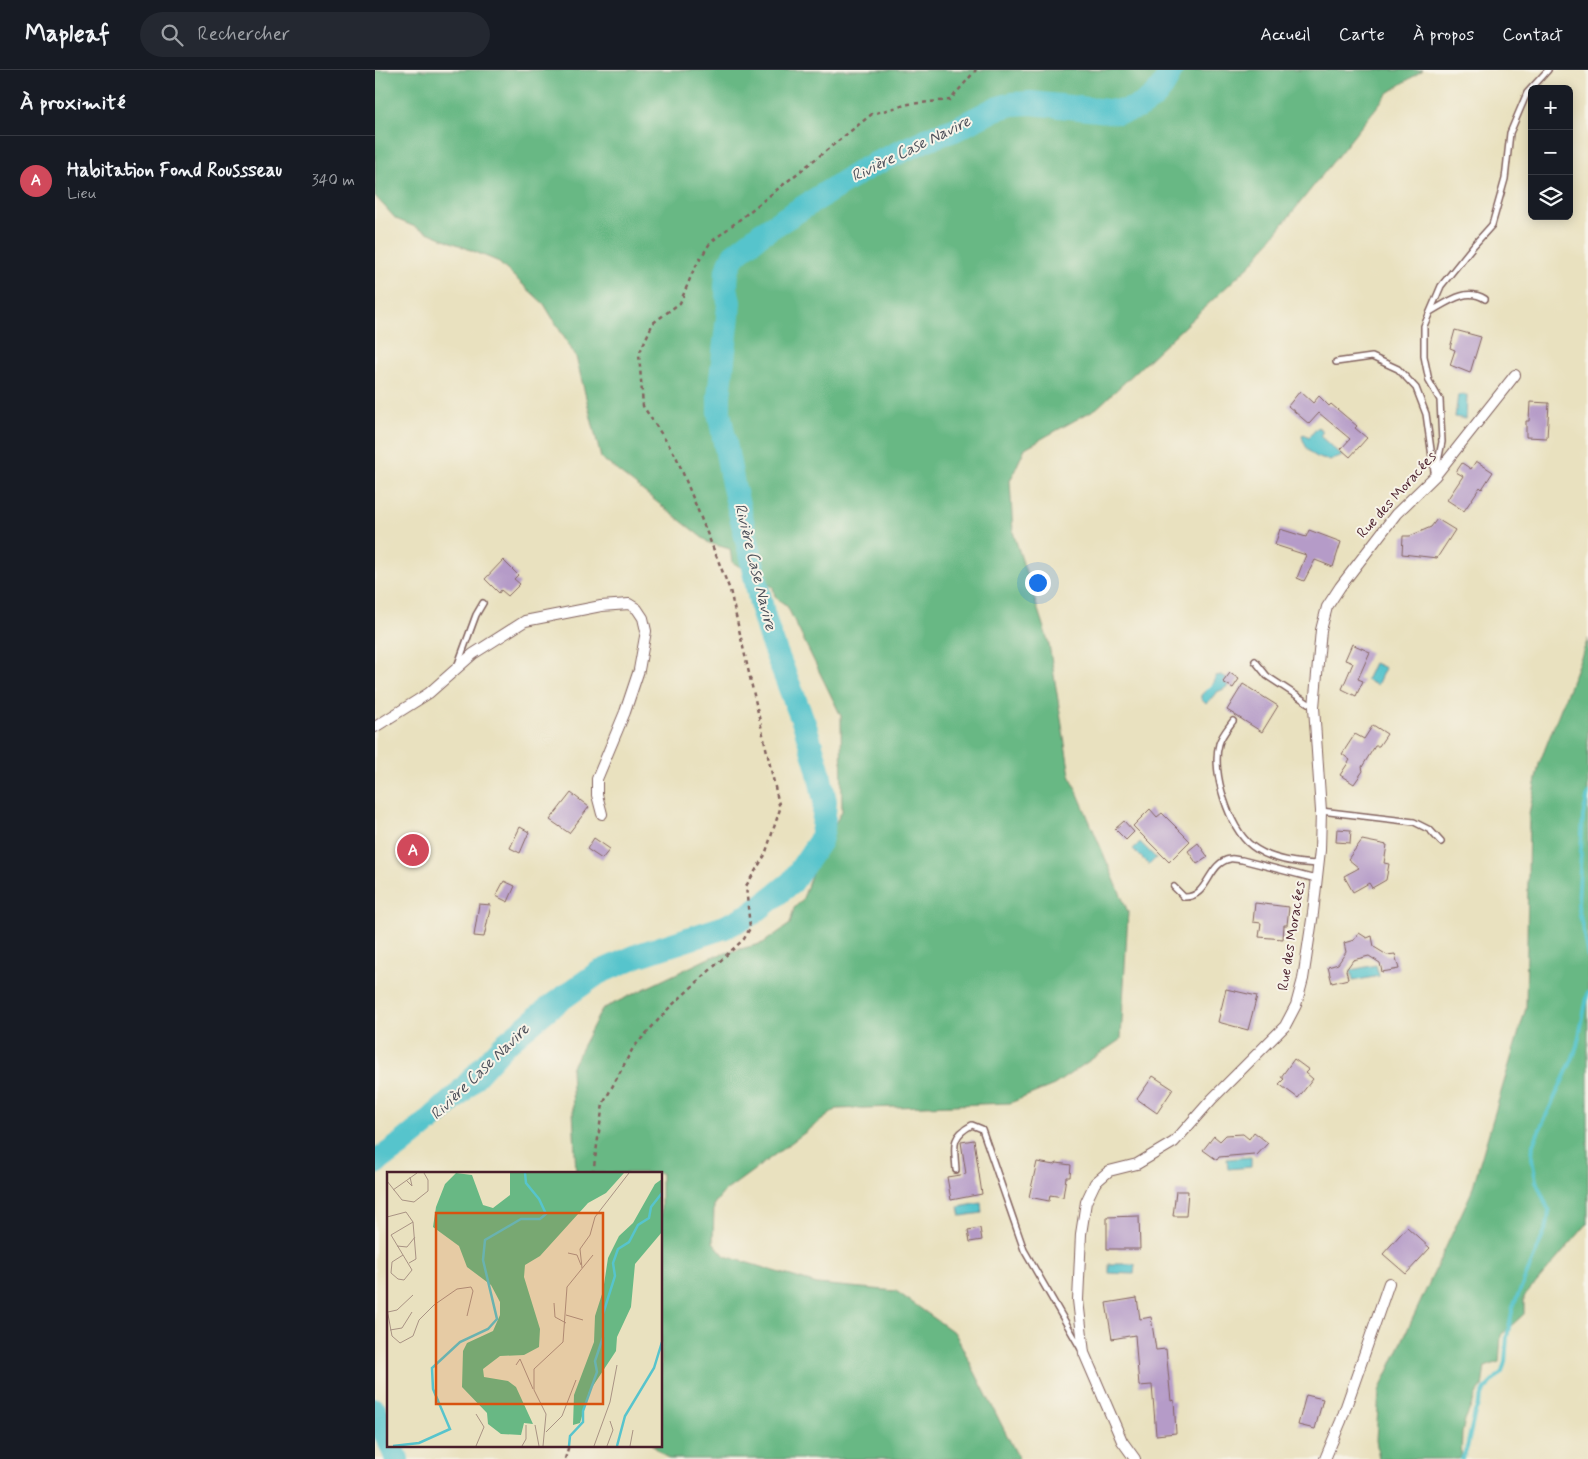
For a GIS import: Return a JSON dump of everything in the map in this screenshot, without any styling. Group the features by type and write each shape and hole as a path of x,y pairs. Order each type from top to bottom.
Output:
{"street":[{"name":"Rue des Moracées","path":"1135,1459 1122,1441 1084,1353 1078,1300 1081,1234 1086,1202 1095,1183 1109,1171 1137,1164 1174,1142 1212,1099 1285,1026 1296,1006 1303,979 1318,864 1321,811 1314,707 1321,630 1327,607 1396,514 1435,476 1515,375"},
{"path":"375,727 429,693 473,654 525,621 610,605 629,604 637,609 643,618 646,631 639,670 625,712 597,779 597,795 602,814"},
{"path":"1325,1459 1341,1421 1389,1282"}],"lane":[{"path":"1435,476 1442,442 1440,400 1429,381 1424,356 1424,326 1441,286 1492,225 1505,179 1510,133 1527,93 1548,70"},
{"path":"1430,312 1467,293 1478,295 1485,299"},
{"path":"1336,362 1372,357 1398,369 1416,388 1425,414 1435,476"},
{"path":"456,669 476,615 483,603"},
{"path":"1255,661 1267,676 1314,707"},
{"path":"1233,721 1219,743 1217,759 1221,789 1225,803 1236,826 1249,845 1257,850 1273,857 1318,864"},
{"path":"1321,811 1414,822 1430,830 1441,842"},
{"path":"1174,887 1184,898 1192,898 1199,894 1221,863 1230,859 1242,860 1316,879"},
{"path":"956,1170 954,1141 962,1130 971,1124 982,1129 990,1147 1024,1250 1084,1353"}],"path":[{"path":"593,1172 603,1104 633,1048 669,1008 744,939 750,928 746,886 765,855 780,809 730,590 676,456 643,406 639,354 653,323 680,303 693,268 710,243 872,114 909,104 950,100 976,70"},
{"path":"565,1459 569,1446"}],"green space":[{"path":"375,70 1423,70 1388,93 1251,264 1097,408 1025,448 1010,481 1013,532 1049,644 1070,775 1128,912 1121,1039 1054,1085 1010,1103 837,1109 724,1192 714,1204 713,1242 725,1256 817,1284 896,1291 955,1333 1019,1459 669,1459 653,1446 663,1446 663,1172 576,1172 571,1068 602,1009 711,957 763,943 790,924 794,908 802,900 818,855 842,811 841,716 787,606 775,597 773,587 732,562 730,549 709,543 601,458 576,357 544,304 497,261 396,219 375,196"},
{"path":"1588,639 1588,1223 1524,1297 1524,1314 1501,1335 1499,1362 1485,1367 1482,1387 1476,1395 1465,1420 1462,1433 1461,1457 1459,1459 1379,1459 1376,1440 1379,1391 1471,1193 1526,1008 1529,814 1539,764"}],"water":[{"path":"1458,395 1467,395 1466,419 1455,417"},
{"path":"1318,427 1323,431 1320,436 1342,456 1329,460 1322,459 1307,449 1302,436 1304,434 1309,437"},
{"path":"1374,663 1385,668 1377,685 1366,680"},
{"path":"1221,675 1227,678 1224,682 1228,685 1217,692 1206,704 1201,699 1201,695 1214,682 1216,676"},
{"path":"1140,842 1156,858 1149,865 1133,849"},
{"path":"1376,965 1379,976 1353,981 1351,970"},
{"path":"1251,1157 1251,1167 1228,1169 1227,1159"},
{"path":"981,1203 982,1213 961,1216 959,1207"},
{"path":"1109,1264 1135,1264 1134,1274 1109,1273"}],"building":[{"path":"1455,330 1481,337 1470,373 1450,365 1455,350 1450,348"},
{"path":"1300,391 1313,403 1319,396 1329,406 1331,404 1357,426 1355,428 1367,438 1350,457 1341,449 1350,439 1319,413 1309,424 1288,406"},
{"path":"1530,402 1549,403 1547,438 1526,437 1526,421 1529,421"},
{"path":"1476,461 1493,472 1464,511 1447,500 1463,476 1456,472 1462,463 1471,469"},
{"path":"1437,519 1455,530 1437,558 1402,554 1403,536 1410,536 1431,527"},
{"path":"1280,529 1306,537 1309,530 1341,542 1333,567 1315,560 1304,581 1297,578 1306,555 1275,545"},
{"path":"503,560 518,575 514,579 520,584 508,596 501,590 499,593 485,579"},
{"path":"1352,644 1370,652 1358,679 1363,681 1356,696 1342,689 1353,663 1345,660"},
{"path":"1230,673 1239,679 1233,688 1223,682"},
{"path":"1243,684 1278,706 1262,732 1227,710"},
{"path":"1373,725 1387,734 1379,746 1375,746 1362,767 1363,771 1354,784 1340,775 1350,760 1342,754 1355,734 1364,739"},
{"path":"571,793 589,807 569,833 550,820"},
{"path":"1150,809 1157,817 1162,813 1190,841 1169,862 1133,826"},
{"path":"1124,821 1134,832 1126,840 1115,829"},
{"path":"520,827 529,832 520,853 510,848"},
{"path":"1337,829 1351,830 1350,843 1336,842"},
{"path":"594,838 610,849 602,859 587,849"},
{"path":"1362,840 1387,845 1384,863 1389,864 1386,880 1372,888 1369,883 1353,892 1344,876 1359,868 1348,859"},
{"path":"1198,843 1208,857 1197,864 1188,851"},
{"path":"504,881 515,886 508,902 496,896"},
{"path":"1255,903 1289,907 1287,925 1284,925 1283,939 1259,937 1261,923 1253,922"},
{"path":"479,904 491,905 484,937 474,936"},
{"path":"1359,933 1367,938 1372,936 1374,947 1387,955 1395,954 1399,969 1382,972 1380,963 1369,956 1353,960 1346,970 1348,979 1332,983 1328,967 1338,964 1346,952 1344,943 1354,940"},
{"path":"1226,989 1257,996 1248,1030 1218,1022"},
{"path":"1294,1059 1309,1070 1306,1073 1313,1079 1298,1098 1279,1084 1284,1079 1281,1077"},
{"path":"1153,1076 1173,1089 1157,1113 1137,1099"},
{"path":"1254,1132 1268,1143 1256,1156 1254,1154 1219,1157 1217,1160 1203,1150 1214,1136 1220,1141 1226,1135 1243,1134 1249,1139"},
{"path":"974,1140 982,1194 951,1200 947,1177 966,1174 961,1142"},
{"path":"1037,1162 1071,1165 1070,1177 1066,1177 1063,1197 1050,1195 1049,1201 1029,1197"},
{"path":"1176,1191 1188,1191 1186,1216 1173,1216"},
{"path":"1139,1216 1140,1249 1107,1249 1107,1217"},
{"path":"1407,1227 1430,1248 1406,1274 1383,1254"},
{"path":"980,1228 982,1240 970,1242 968,1230"},
{"path":"1137,1298 1140,1319 1151,1317 1156,1350 1166,1349 1171,1401 1174,1400 1176,1433 1156,1435 1152,1385 1139,1386 1135,1335 1112,1339 1106,1303"},
{"path":"1306,1395 1323,1399 1315,1429 1298,1425"}],"waterway":[{"name":"Rivière Case Navire","path":"375,1163 427,1123 457,1096 504,1045 550,1007 598,973 639,955 725,927 753,913 792,882 820,841 825,801 818,769 805,726 770,637 763,613 733,484 719,412 729,302 726,287 727,270 734,255 762,233 868,167 930,138 954,130 995,109 1012,104 1031,103 1118,112 1128,110 1136,108 1151,99 1163,86 1171,70"},
{"path":"1588,794 1583,816 1578,905 1588,956"},
{"path":"1462,1459 1467,1448 1475,1412 1485,1389 1502,1372 1513,1307 1547,1226 1549,1211 1536,1181 1532,1158 1533,1144 1572,1060 1577,1046 1588,993"},
{"name":"Rivière Case Navire","path":"375,1410 387,1437"},
{"name":"Rivière Case Navire","path":"391,1446 397,1459"}],"place":[{"name":"Habitation Fond Roussseau","path":"413,850"}]}
